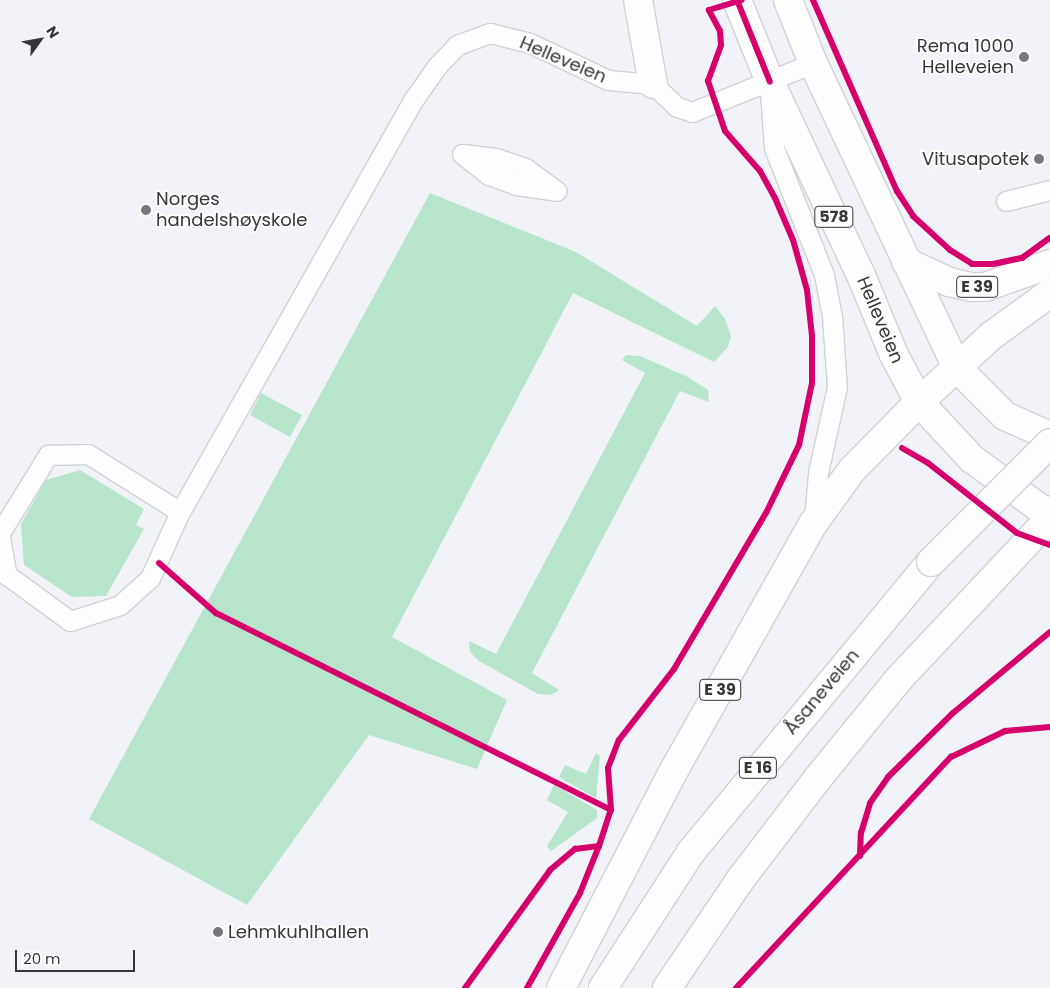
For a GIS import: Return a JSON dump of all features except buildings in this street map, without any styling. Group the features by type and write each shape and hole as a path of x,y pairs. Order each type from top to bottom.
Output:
{"main road":[{"path":"638,0 653,84"},
{"name":"Helleveien","path":"737,0 770,82 860,273 894,355 919,402 972,458 1041,509 1050,511"},
{"name":"578","path":"788,0 813,63 957,368 1005,416 1050,436"},
{"name":"E 39","path":"906,262 949,282 971,287 984,287 1050,264"},
{"name":"E 39","path":"560,988 673,772 813,524 852,470 919,402 991,336 1050,293"},
{"name":"Åsaneveien","path":"603,988 691,852 931,562 1050,442"},
{"path":"667,988 740,880 818,778 898,681 974,596 1050,518"}],"lane":[{"name":"Helleveien","path":"180,512 400,124 437,66 458,45 490,33 530,43 608,80 653,84"},
{"path":"653,84 677,108 692,112 715,105 813,63"},
{"path":"770,82 774,148 824,275 832,316 837,387 818,473 813,524"},
{"path":"1006,202 1050,190"},
{"path":"88,454 180,512 150,578 120,605 70,621 7,575 0,535 48,455 88,454"}],"green space":[{"path":"430,193 576,252 697,326 715,306 725,319 731,336 728,347 714,362 573,293 392,637 507,700 477,769 369,735 247,905 89,819"},
{"path":"626,355 640,356 688,377 708,390 709,402 680,391 532,673 559,690 551,695 538,694 479,661 470,652 469,641 496,654 645,373 622,360"},
{"path":"261,393 302,415 290,437 250,415"},
{"path":"80,470 144,509 136,525 144,529 106,596 72,597 24,565 21,524 46,480"},
{"path":"596,753 600,756 596,798 559,777 565,765 586,774"},
{"path":"554,785 597,810 597,818 551,851 547,846 568,812 547,800"}],"cycle path":[{"path":"737,0 770,82"},
{"path":"527,988 580,893 599,846 611,810 608,768 619,740 674,669 766,513 799,445 812,383 812,336 807,290 793,240 775,198 760,171 725,131 708,81 721,45 720,31 709,10 742,0"},
{"path":"813,0 897,191 913,216 950,250 972,264 993,264 1022,258 1050,238"},
{"path":"902,448 928,463 1017,533 1050,545"},
{"path":"159,563 216,613 611,810"},
{"path":"860,856 861,833 870,803 888,777 953,713 1050,632"},
{"path":"736,988 951,757 1005,731 1050,727"},
{"path":"465,988 550,870 575,849 599,846"}],"place":[{"name":"Rema 1000 Helleveien","path":"1024,57"},
{"name":"Vitusapotek","path":"1039,159"},
{"name":"Norges handelshøyskole","path":"146,210"},
{"name":"Lehmkuhlhallen","path":"218,932"}]}
